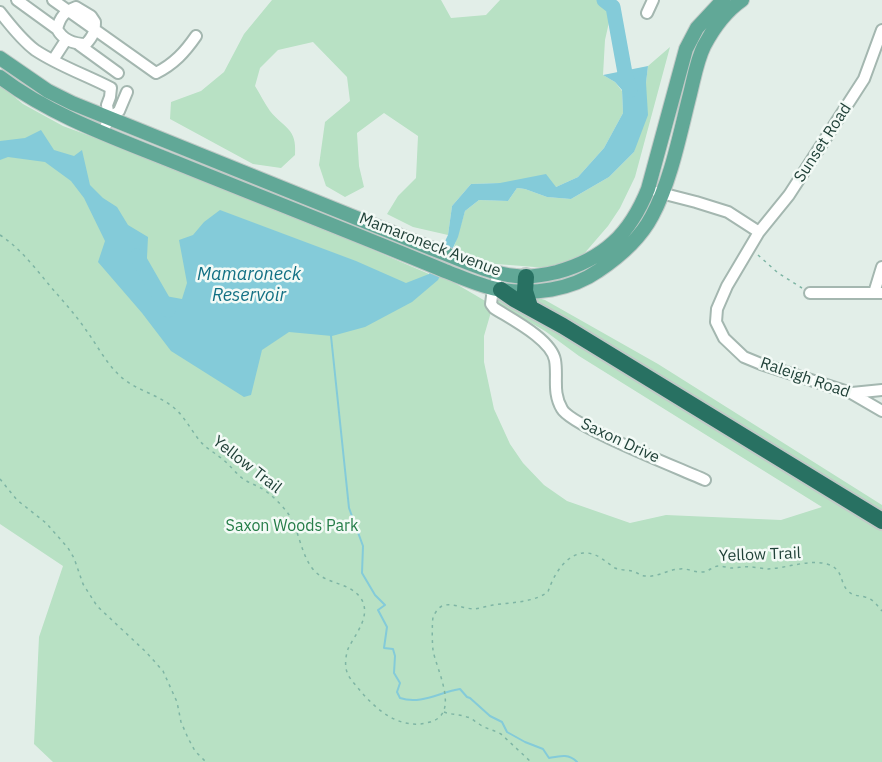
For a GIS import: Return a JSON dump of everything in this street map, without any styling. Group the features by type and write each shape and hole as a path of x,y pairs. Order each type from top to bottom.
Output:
{"highway":[{"path":"497,289 514,299 527,292 563,326 882,521"}],"main road":[{"name":"Mamaroneck Avenue","path":"527,292 547,275 575,267 601,253 616,242 640,210 648,189 686,49 697,28 723,0"},
{"name":"Mamaroneck Avenue","path":"0,58 48,91 72,103 433,249 499,273 527,292 562,288 590,277 626,249 640,233 651,217 662,193 704,47 722,18 742,0"},
{"name":"Mamaroneck Avenue","path":"0,77 51,109 103,132 445,271 497,289"}],"street":[{"path":"17,0 57,29 66,40 78,44 118,73"},
{"path":"53,0 67,10"},
{"path":"647,13 652,0"},
{"path":"57,29 60,19 67,10 76,7 91,16 95,22 93,36 86,44 78,44"},
{"path":"0,12 34,49 111,88 107,105 109,118"},
{"path":"95,30 156,73"},
{"name":"Sunset Road","path":"750,248 759,232 789,195 864,79 882,30"},
{"path":"156,73 166,69 185,52 196,36"},
{"path":"54,60 66,40"},
{"path":"156,73 157,85"},
{"path":"103,132 109,118 119,111 127,92"},
{"path":"648,189 728,212 759,232"},
{"name":"Raleigh Road","path":"750,248 727,286 717,309 716,321 724,338 744,357 851,393 882,411"},
{"path":"810,292 878,293 882,267"},
{"path":"497,289 499,273"},
{"name":"Saxon Drive","path":"497,289 491,303 494,308 527,328 553,353 555,389 562,410 571,419 705,480"},
{"path":"851,393 882,390"}],"path":[{"name":"Yellow Trail","path":"0,235 17,249 77,317 119,376 172,406 205,446 222,459 238,476 261,488 276,500 288,513 312,568 320,576 331,582 342,584 360,598 365,607 364,614 361,626 348,649 345,660 346,672 364,696 379,710 395,720 422,724 440,718 443,712 444,684 433,650 434,616 437,610 444,605 475,609 542,596 548,592 551,582 566,562 583,553 593,554 617,569 635,571 642,576 652,576 683,568 692,572 705,572 715,566 768,569 817,563 829,564 838,570 849,593 872,600 882,611"},
{"path":"750,248 778,273 810,292"},
{"path":"0,479 17,500 46,523 68,548 83,584 98,606 163,671 177,702 181,722 188,738 206,762"},
{"path":"443,712 470,717 488,729 495,730 531,762"}],"green space":[{"path":"272,0 441,0 451,18 486,15 500,0 614,0 605,40 603,75 615,82 622,91 623,113 604,148 578,177 556,187 500,183 471,184 452,206 448,235 413,227 387,214 398,196 416,178 418,136 384,113 357,133 359,166 364,187 345,197 326,186 319,165 325,122 350,101 347,77 313,42 278,50 260,68 255,86 270,111 289,130 294,139 295,155 281,168 253,164 170,119 171,102 201,91 224,72 244,34"},
{"path":"670,47 635,177 620,208 608,226 583,255 560,269 484,263 465,256 454,247 465,211 479,200 508,201 517,188 547,197 571,199 609,177 634,152 648,66"},
{"name":"Saxon Woods Park","path":"0,85 23,104 63,126 139,154 336,234 429,274 427,274 441,275 487,302 491,312 484,336 484,362 494,409 510,444 523,463 544,485 567,501 630,523 666,515 781,520 822,507 579,356 545,331 500,305 497,302 498,299 571,340 882,531 882,762 53,762 34,744 39,637 63,566 0,524"},
{"path":"538,298 658,364 882,505 882,513 538,304 535,301"}],"water":[{"name":"Mamaroneck Reservoir","path":"648,66 646,83 648,115 634,152 609,177 571,199 547,197 517,188 508,201 479,200 465,211 458,237 438,280 412,302 365,327 332,336 289,332 262,350 251,395 244,397 171,351 98,262 105,241 84,198 71,181 45,162 8,157 0,160 0,141 25,138 41,130 54,150 74,156 82,150 90,185 103,198 117,207 128,225 148,237 146,278 160,295 182,299 187,283 179,240 193,235 204,222 220,210 356,261 406,283 429,274 448,235 452,206 471,184 500,183 546,174 556,187 578,177 604,148 623,113 622,90 615,82 603,75"}],"waterway":[{"path":"604,0 613,7 630,90"},
{"path":"137,256 168,310"},
{"path":"331,336 349,508 363,546 362,573 375,595 385,605 378,610 387,627 384,648 393,649 394,673 400,683 397,692 400,698 423,699 460,689 490,716 502,722 507,732 543,749 549,758 567,756 577,762"}]}
